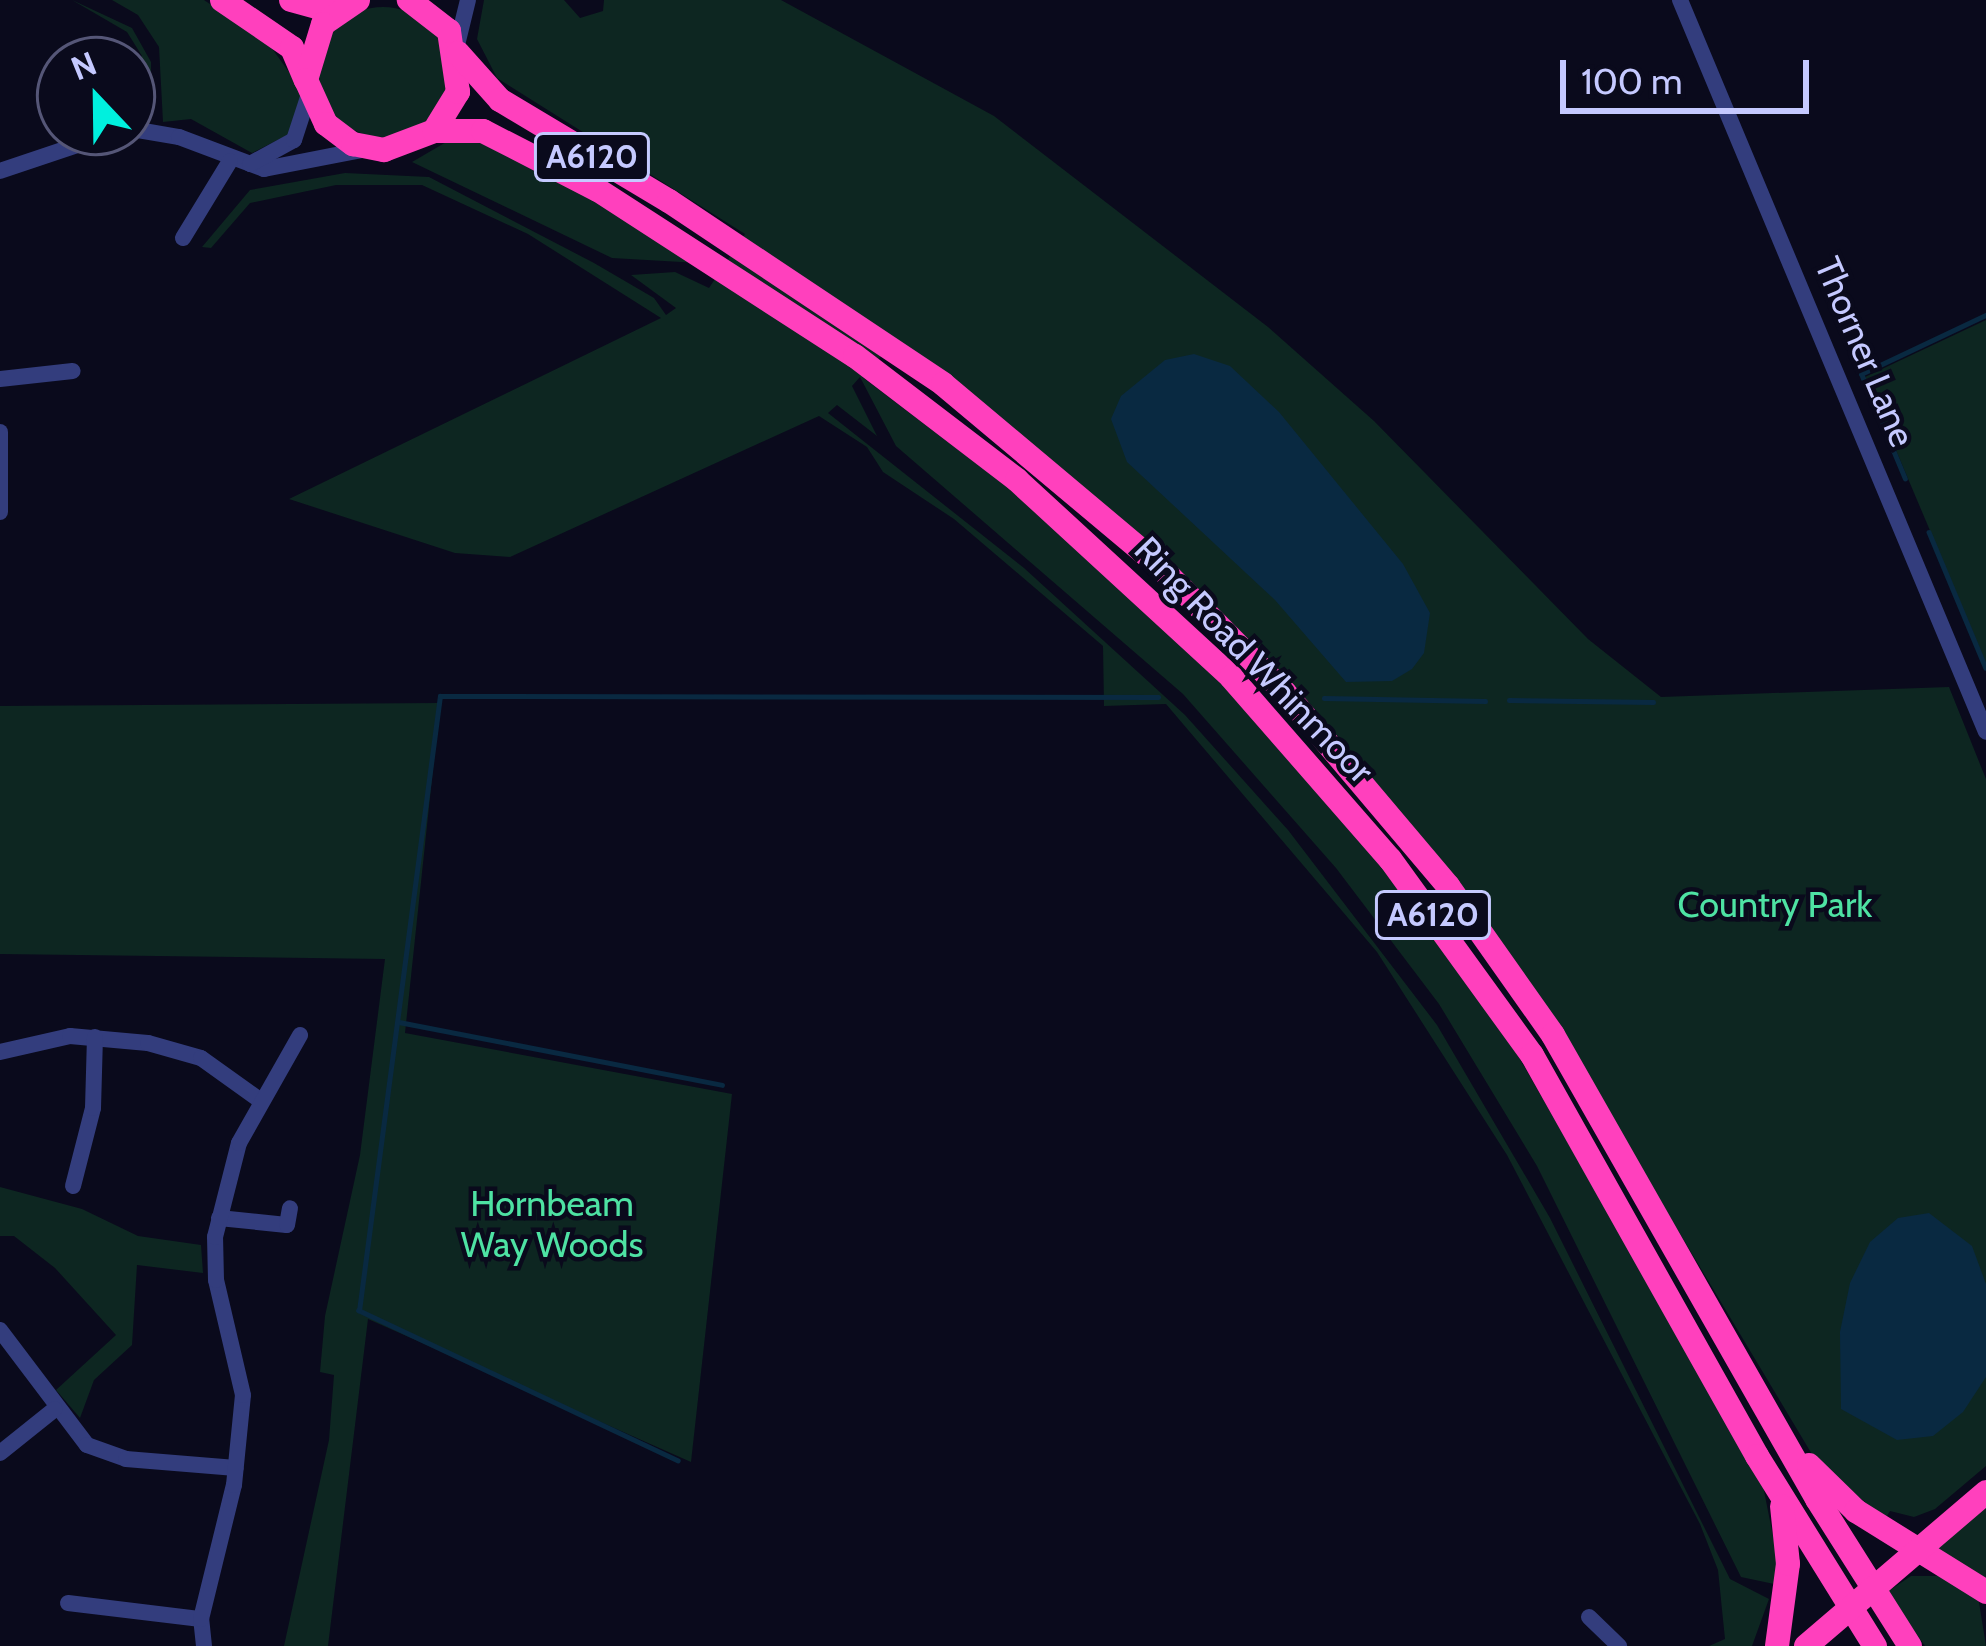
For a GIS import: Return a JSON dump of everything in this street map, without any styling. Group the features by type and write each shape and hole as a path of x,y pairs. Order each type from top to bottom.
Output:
{"highway":[{"path":"222,0 292,48 307,87 338,135 372,149 403,147 434,131 458,92 457,50"},
{"path":"291,0 346,6"},
{"name":"Ring Road Whinmoor","path":"409,0 437,17 457,50 500,100 872,332 1153,560 1286,693 1407,834 1553,1035 1870,1587"},
{"path":"307,87 314,38 346,6"},
{"name":"Ring Road Whinmoor","path":"434,131 468,128 496,137 724,267 855,356 1017,480 1167,614 1390,859 1532,1055 1780,1494 1849,1606"},
{"name":"Ring Road Whinmoor","path":"1791,1446 1856,1511 1986,1592"},
{"path":"1806,1646 1986,1492"},
{"name":"Ring Road Whinmoor","path":"1777,1646 1788,1564 1780,1494"},
{"name":"A6120","path":"1870,1587 1910,1646"},
{"name":"A6120","path":"1849,1606 1875,1646"}],"street":[{"path":"457,50 468,0"},
{"name":"Thorner Lane","path":"1680,0 1986,732"},
{"path":"183,238 237,163 295,140 307,87"},
{"path":"156,133 179,137 237,163 283,168 372,149"},
{"path":"0,171 45,156"},
{"path":"0,379 26,370 74,371"},
{"path":"0,432 0,512"},
{"path":"204,1646 201,1619 236,1468 242,1379 216,1280 219,1218 230,1167 260,1100 287,1068 300,1035"},
{"path":"0,1052 94,1037 201,1058 260,1100"},
{"path":"73,1186 93,1108 94,1037"},
{"path":"219,1218 287,1225 290,1208"},
{"path":"0,1330 55,1408 103,1454 236,1468"},
{"path":"0,1453 55,1408"},
{"path":"68,1603 201,1619"},
{"path":"1589,1617 1619,1646"}],"green space":[{"path":"72,0 132,28 136,36"},
{"path":"112,0 204,0 268,43 302,90 297,130 252,153 191,119 163,122 159,47 138,15"},
{"name":"Country Park","path":"484,0 564,0 580,18 603,11 604,0 781,0 994,116 1268,327 1374,421 1588,639 1661,697 1949,687 1986,779 1986,1466 1935,1509 1914,1517 1890,1511 1885,1519 1816,1461 1536,993 1398,808 1167,560 897,339 862,377 1035,508 1216,675 1389,872 1502,1028 1762,1481 1783,1586 1741,1577 1537,1166 1439,1004 1336,868 1183,694 896,446 860,377 852,386 877,436 837,405 828,413 1024,568 1185,715 1288,830 1437,1025 1550,1218 1730,1579 1769,1599 1752,1646 1709,1646 1725,1639 1718,1570 1700,1524 1507,1155 1377,952 1166,704 1104,706 1103,646 954,519 883,472 867,447 819,416 510,557 455,553 289,499 661,318 528,234 422,185 336,185 250,203 211,248 202,247 250,190 345,173 429,177 594,263 654,298 666,315 676,308 631,275 675,272 709,288 745,234 497,78 477,39"},
{"path":"383,7 408,12 429,26 443,47 448,72 443,97 429,118 408,132 383,137 358,132 337,118 323,97 318,72 323,47 337,26 358,12"},
{"path":"476,140 526,161 699,263 612,258 412,162 448,141"},
{"path":"1986,320 1986,663 1865,377"},
{"name":"Hornbeam Way Woods","path":"440,703 405,1033 732,1094 691,1462 368,1319 328,1646 284,1646 329,1440 334,1375 320,1372 325,1316 360,1155 385,959 0,954 0,706"},
{"path":"0,1187 82,1209 138,1236 201,1245 203,1273 137,1265 132,1345 94,1380 80,1418 56,1390 116,1335 55,1268 14,1236 0,1236"},
{"path":"1986,1506 1986,1578 1937,1548"},
{"path":"1911,1576 1942,1576 1978,1596 1986,1646 1925,1646 1887,1592"}],"water":[{"path":"1194,354 1230,366 1279,412 1403,564 1430,613 1424,653 1412,669 1392,681 1346,682 1275,600 1127,462 1111,419 1121,396 1165,360"},
{"path":"1929,1213 1972,1246 1986,1284 1986,1377 1963,1412 1933,1436 1897,1440 1841,1409 1840,1332 1850,1283 1870,1242 1898,1218"}],"waterway":[{"path":"1905,479 1861,374 1986,315"},
{"path":"1929,532 1986,668"},
{"path":"678,1461 359,1311 440,696 1158,697"},
{"path":"1324,698 1485,701"},
{"path":"1509,700 1653,702"},
{"path":"399,1022 722,1085"}]}
